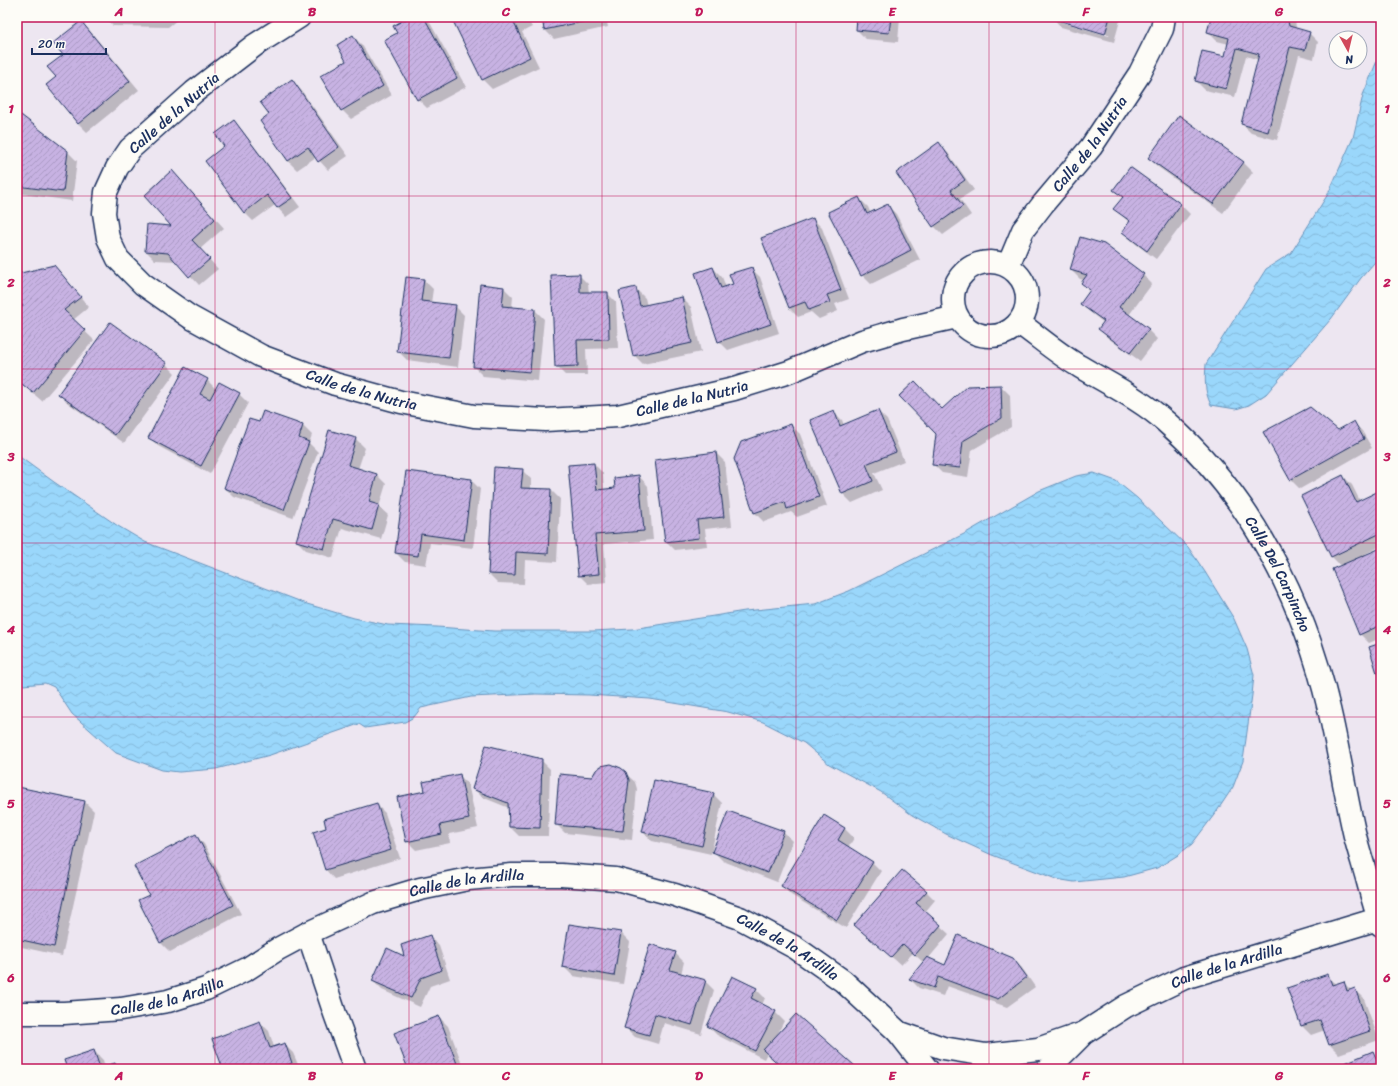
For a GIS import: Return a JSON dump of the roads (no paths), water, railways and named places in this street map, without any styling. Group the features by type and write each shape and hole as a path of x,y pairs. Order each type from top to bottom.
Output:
{"street":[{"name":"Calle de la Nutria","path":"299,17 255,45 194,92 130,149 117,168 106,192 105,199 104,213 108,238 118,259 143,284 190,317 261,356 335,384 401,402 474,416 552,420 618,416 734,389 789,372 862,341 903,328 956,317"},
{"name":"Calle de la Nutria","path":"1008,266 1023,230 1091,147 1140,73 1162,29 1164,17"},
{"path":"984,262 996,262 1008,266 1020,277 1027,292 1025,314 1019,323 1010,331 998,336 986,337 974,333 964,326 956,317 952,305 952,294 956,282 963,273 973,265 984,262"},
{"name":"Calle Del Carpincho","path":"1019,323 1077,365 1128,395 1165,421 1201,456 1232,493 1252,522 1273,557 1296,604 1315,658 1329,709 1355,837 1380,921"},
{"name":"Calle de la Ardilla","path":"17,1013 64,1013 121,1009 168,1001 206,989 247,969 278,949 308,933 373,903 420,889 468,879 561,875 616,879 675,895 740,918 796,948 843,981 898,1032 927,1069"},
{"name":"Calle de la Ardilla","path":"1048,1069 1084,1034 1126,1006 1184,978 1380,921"},
{"path":"308,933 334,1014 355,1069"},
{"name":"Calle de la Ardilla","path":"898,1032 943,1048 986,1055 1038,1049 1084,1034"}],"water":[{"path":"1381,51 1381,255 1361,278 1331,319 1266,394 1249,405 1236,409 1211,405 1206,390 1206,364 1266,269 1291,253 1328,194 1353,138 1363,95"},
{"path":"17,455 118,526 145,542 307,604 354,618 388,625 494,631 593,631 632,629 745,611 815,604 849,591 964,534 1039,491 1076,476 1094,473 1116,481 1137,498 1188,547 1234,619 1247,649 1254,675 1243,761 1233,787 1217,811 1192,844 1178,855 1157,868 1124,877 1074,882 1056,879 992,855 946,834 912,815 881,792 829,764 804,743 763,722 728,712 650,699 589,695 536,694 471,697 421,708 414,717 405,722 365,728 359,724 270,755 216,769 179,772 162,770 116,753 72,714 54,687 45,683 23,685 17,681"}]}
